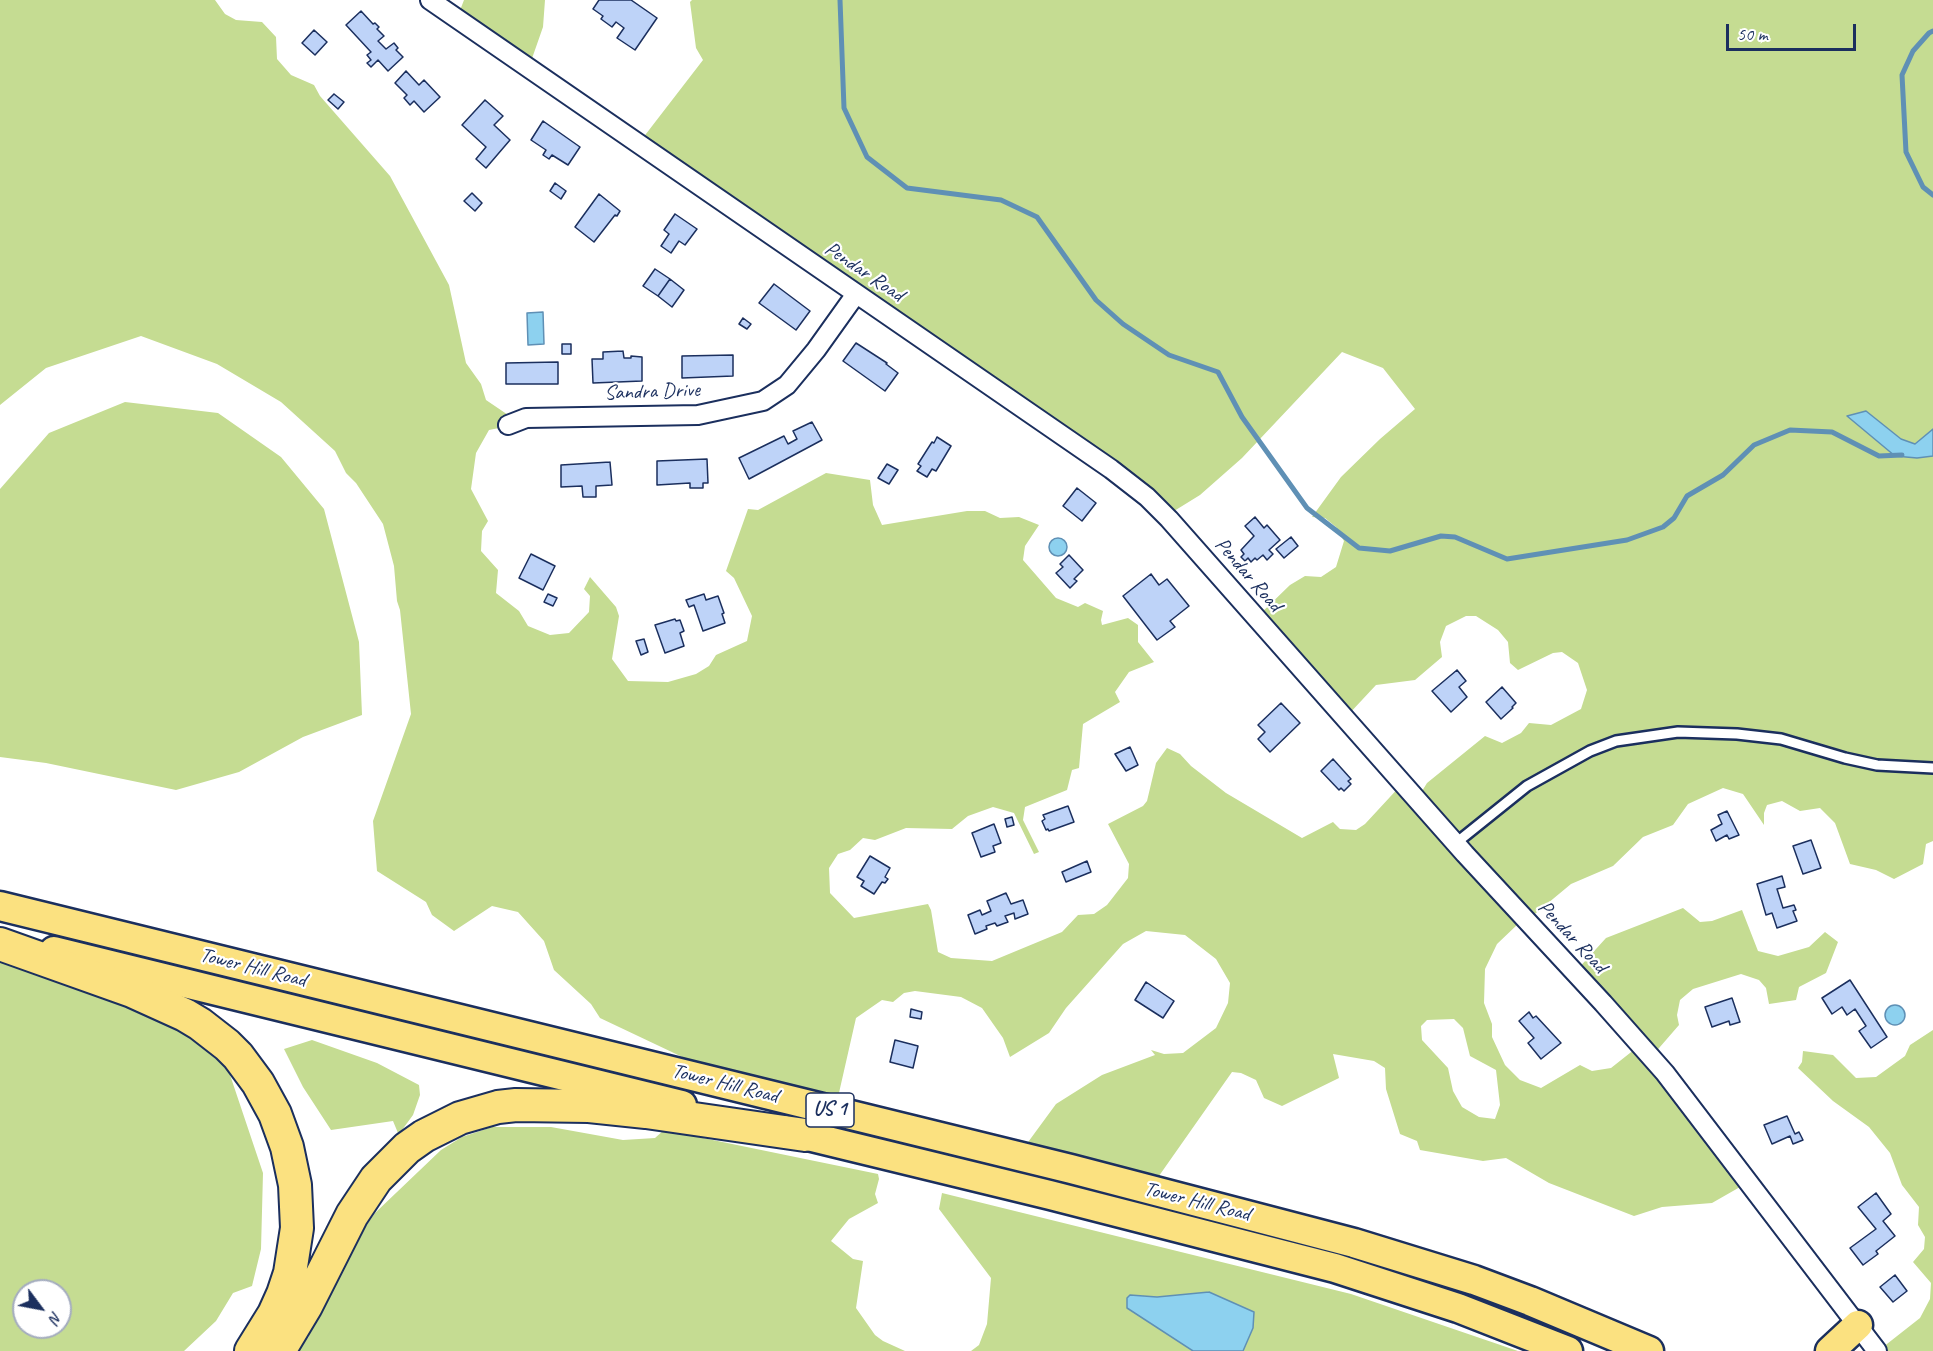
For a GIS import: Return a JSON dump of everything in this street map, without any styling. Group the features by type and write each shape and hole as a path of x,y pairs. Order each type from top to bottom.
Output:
{"highway":[{"name":"Tower Hill Road","path":"0,906 1048,1164 1343,1240 1474,1280 1649,1351"},
{"name":"Tower Hill Road","path":"0,937 1061,1198 1335,1268 1458,1308 1568,1351"},
{"path":"0,944 132,991 185,1015 227,1045 258,1083 275,1114 287,1147 295,1185 297,1228 290,1273 283,1294 274,1314 251,1351"},
{"path":"279,1351 306,1306 352,1215 376,1179 407,1148 424,1136 460,1118 498,1107 536,1104 570,1105 619,1108 805,1135"},
{"path":"1830,1351 1858,1326"}],"street":[{"name":"Pendar Road","path":"430,0 1111,469 1147,497 1665,1073 1877,1351"},
{"name":"Sandra Drive","path":"508,425 526,418 698,416 763,401 787,385 816,350 856,294"}],"lane":[{"path":"1456,843 1527,786 1590,751 1616,741 1678,732 1737,734 1781,738 1845,758 1877,765 1933,768"}],"green space":[{"path":"0,0 215,0 225,14 236,20 262,22 276,37 277,59 291,75 314,85 320,96 390,176 449,285 466,363 481,384 486,400 517,421 509,426 489,430 476,453 471,489 488,521 482,531 481,551 498,570 496,593 519,611 528,626 550,635 569,633 589,612 590,596 584,589 590,577 616,607 619,616 612,659 628,681 668,682 696,674 709,666 716,655 747,641 752,616 734,578 726,571 748,509 758,510 826,473 870,480 873,505 882,525 967,511 985,511 1000,518 1019,517 1039,525 1025,546 1023,560 1056,598 1078,607 1085,603 1103,611 1102,625 1128,618 1138,625 1138,642 1154,662 1129,672 1115,692 1120,702 1083,724 1079,768 1072,770 1067,790 1025,807 1023,820 1039,852 1034,854 1014,813 993,807 968,816 952,829 906,828 875,840 863,838 850,850 838,854 829,868 830,893 854,918 928,904 938,952 951,958 992,961 1062,932 1078,915 1094,914 1107,905 1128,878 1129,864 1108,824 1143,806 1147,801 1156,763 1167,748 1180,754 1191,766 1226,793 1302,838 1333,822 1340,829 1356,830 1365,824 1402,784 1419,796 1427,783 1485,736 1502,743 1521,733 1529,723 1551,725 1581,709 1587,690 1578,663 1562,652 1553,653 1518,670 1510,663 1508,642 1498,630 1476,616 1466,616 1446,626 1440,642 1442,657 1415,680 1376,685 1348,715 1259,615 1290,585 1305,576 1321,577 1336,567 1344,541 1336,527 1325,518 1312,517 1341,477 1415,409 1383,368 1342,352 1242,458 1200,495 1166,516 639,143 703,60 696,48 690,2 692,0 1933,0 1933,429 1915,444 1901,439 1866,411 1917,458 1933,456 1933,841 1926,844 1923,864 1894,879 1876,870 1850,864 1835,823 1820,808 1800,811 1782,801 1767,805 1764,825 1743,794 1723,788 1688,804 1673,825 1643,837 1613,866 1571,884 1530,918 1518,924 1497,944 1485,969 1484,1003 1492,1024 1492,1037 1505,1065 1520,1080 1541,1088 1580,1065 1592,1071 1611,1068 1635,1049 1576,971 1606,938 1683,908 1700,922 1712,921 1742,910 1758,951 1778,956 1809,947 1825,932 1838,942 1826,973 1799,987 1796,1000 1769,1004 1766,988 1759,980 1741,974 1693,989 1680,1000 1677,1015 1679,1025 1653,1055 1744,1182 1740,1187 1712,1203 1662,1207 1634,1216 1549,1183 1506,1158 1483,1161 1420,1150 1417,1141 1400,1134 1386,1089 1385,1068 1374,1061 1333,1054 1339,1078 1282,1106 1264,1098 1256,1080 1241,1073 1232,1072 1154,1183 1023,1149 1056,1104 1102,1075 1155,1055 1151,1050 1164,1054 1183,1053 1216,1028 1228,1003 1230,983 1216,959 1185,935 1146,931 1123,944 1066,1008 1049,1033 1010,1057 1003,1038 982,1008 961,997 915,991 904,993 893,1002 882,1000 856,1018 836,1106 714,1072 600,1018 591,1004 554,970 544,941 518,912 492,906 454,931 432,915 426,902 377,871 373,821 411,714 394,566 383,524 356,483 346,473 335,451 281,402 217,364 141,336 46,368 0,405","holes":["1454,1019 1463,1028 1470,1056 1496,1070 1500,1105 1495,1119 1479,1117 1462,1107 1453,1091 1448,1068 1422,1040 1421,1026 1427,1020"]},
{"path":"464,0 545,0 543,27 529,67 459,13"},
{"path":"125,402 218,413 281,457 324,509 359,642 362,715 303,737 239,772 176,790 46,763 0,757 0,489 49,433"},
{"path":"0,962 117,994 224,1057 263,1173 261,1249 252,1286 233,1293 216,1321 184,1351 0,1351"},
{"path":"1933,1030 1933,1351 1878,1351 1920,1318 1930,1299 1931,1283 1913,1262 1924,1249 1925,1237 1918,1225 1919,1207 1902,1185 1890,1153 1869,1127 1833,1101 1798,1068 1802,1062 1803,1051 1833,1055 1856,1078 1876,1077 1905,1056 1910,1045"},
{"path":"312,1040 377,1063 419,1085 420,1095 413,1115 402,1130 398,1133 393,1121 331,1130 303,1087 284,1049"},
{"path":"492,1127 551,1127 623,1140 655,1138 664,1130 878,1174 875,1194 878,1203 849,1219 831,1241 853,1259 863,1261 856,1308 875,1335 905,1351 298,1351 308,1338 321,1301 345,1256 375,1213 441,1150 462,1137"},
{"path":"942,1193 1351,1294 1518,1351 1243,1351 1253,1328 1209,1292 1157,1297 1130,1295 1127,1308 1193,1351 971,1351 979,1345 987,1324 991,1278 939,1209"}],"water":[{"path":"543,312 544,344 528,345 527,313"},
{"path":"1866,411 1901,439 1915,444 1933,429 1933,456 1917,458 1895,456 1847,416"},
{"path":"1054,538 1062,538 1067,543 1065,554 1054,556 1049,551 1049,543"},
{"path":"1895,1005 1902,1008 1905,1015 1902,1022 1895,1025 1888,1022 1885,1015 1888,1008"},
{"path":"1209,1292 1254,1312 1253,1328 1243,1351 1193,1351 1127,1308 1127,1298 1130,1295 1157,1297"}],"building":[{"path":"599,0 631,0 657,18 635,50 617,38 624,28 616,22 612,27 593,9"},
{"path":"361,11 379,27 377,29 384,36 378,41 386,49 394,43 398,48 396,50 403,57 388,71 378,60 371,67 367,63 371,60 367,55 371,52 346,25"},
{"path":"314,30 327,42 315,55 302,43"},
{"path":"406,71 419,85 424,80 440,97 424,112 414,101 410,105 404,98 407,95 395,83"},
{"path":"334,94 344,102 338,109 328,100"},
{"path":"485,100 503,116 494,125 510,140 486,168 476,159 486,147 462,125"},
{"path":"543,121 580,147 568,165 552,155 549,159 543,155 546,150 531,140"},
{"path":"555,183 566,191 561,199 550,191"},
{"path":"472,193 482,203 475,211 464,201"},
{"path":"599,194 620,211 594,242 575,227"},
{"path":"675,214 697,229 685,245 679,241 671,253 661,246 669,234 664,230"},
{"path":"655,269 670,279 658,296 643,286"},
{"path":"670,279 684,290 672,307 658,296"},
{"path":"774,284 810,311 796,330 759,303"},
{"path":"743,318 751,324 747,329 739,324"},
{"path":"856,343 898,373 885,391 843,361"},
{"path":"562,344 571,344 571,354 562,354"},
{"path":"623,351 624,358 642,357 642,381 593,383 592,359 603,359 603,352"},
{"path":"733,355 733,376 682,378 682,356"},
{"path":"558,362 558,384 506,384 506,363"},
{"path":"812,422 822,440 749,479 739,458 784,436 788,444 797,439 793,431"},
{"path":"937,437 951,446 936,471 932,469 927,477 917,471 921,466 918,464"},
{"path":"707,459 708,483 703,483 703,488 690,488 690,483 657,485 657,461"},
{"path":"610,462 612,485 596,486 596,497 583,497 582,486 561,487 561,465"},
{"path":"887,464 898,470 889,484 878,478"},
{"path":"1077,488 1096,503 1082,521 1063,506"},
{"path":"1255,517 1264,528 1267,525 1280,540 1269,550 1273,554 1267,560 1263,555 1251,562 1248,558 1245,561 1241,557 1244,554 1241,550 1254,536 1245,526"},
{"path":"1291,537 1298,546 1284,558 1276,549"},
{"path":"531,554 555,566 543,590 519,578"},
{"path":"1069,555 1083,570 1074,579 1077,581 1070,588 1056,573 1063,567 1060,564"},
{"path":"1151,574 1159,585 1167,579 1189,606 1170,621 1175,627 1157,640 1123,596"},
{"path":"548,594 557,598 553,606 544,602"},
{"path":"704,594 706,600 718,596 725,623 703,631 694,605 689,607 686,600"},
{"path":"675,619 680,620 684,631 680,633 684,646 665,653 655,625"},
{"path":"644,639 648,652 641,655 636,641"},
{"path":"1457,670 1466,681 1459,687 1467,697 1451,712 1432,691"},
{"path":"1502,687 1516,703 1501,719 1486,702"},
{"path":"1281,703 1300,723 1270,752 1258,739 1265,732 1258,725"},
{"path":"1130,747 1138,765 1126,771 1115,754"},
{"path":"1333,759 1351,779 1348,781 1351,784 1344,791 1341,788 1339,790 1321,771"},
{"path":"1068,806 1074,822 1046,830 1042,821 1045,819 1043,815"},
{"path":"1727,811 1739,835 1729,839 1727,835 1716,841 1711,830 1722,824 1718,815"},
{"path":"1012,817 1014,825 1007,827 1005,819"},
{"path":"994,824 1001,843 993,846 995,852 981,857 972,833"},
{"path":"1811,840 1821,868 1803,874 1793,846"},
{"path":"870,856 890,868 885,877 888,879 885,883 882,882 874,894 861,886 864,881 857,877"},
{"path":"1087,861 1091,872 1066,882 1062,872"},
{"path":"1782,876 1785,887 1777,889 1783,908 1794,905 1796,910 1793,911 1797,921 1777,928 1772,913 1766,915 1757,884"},
{"path":"1006,893 1011,904 1023,900 1028,914 1015,919 1014,913 1005,916 1008,922 997,926 995,923 986,926 987,929 975,934 968,915 980,910 982,915 991,911 987,901"},
{"path":"1850,980 1887,1037 1871,1048 1859,1031 1866,1026 1855,1009 1847,1015 1842,1007 1832,1014 1822,998"},
{"path":"1146,982 1174,1001 1163,1018 1135,1000"},
{"path":"1732,998 1740,1022 1730,1025 1729,1021 1712,1027 1705,1007"},
{"path":"911,1009 922,1012 921,1019 910,1017"},
{"path":"1529,1012 1533,1018 1536,1016 1561,1043 1541,1059 1528,1043 1534,1038 1519,1021"},
{"path":"895,1040 918,1046 913,1068 890,1062"},
{"path":"1787,1116 1795,1134 1799,1132 1803,1140 1793,1144 1790,1136 1772,1144 1764,1125"},
{"path":"1876,1193 1891,1214 1883,1221 1895,1236 1876,1251 1878,1254 1863,1265 1850,1248 1876,1229 1858,1207"},
{"path":"1895,1275 1907,1291 1893,1302 1880,1287"}],"waterway":[{"path":"840,0 844,108 867,157 907,188 1001,200 1037,217 1096,300 1123,324 1169,355 1218,372 1242,417 1307,508 1359,548 1390,551 1441,536 1455,537 1507,559 1627,540 1663,527 1674,518 1687,496 1723,475 1754,445 1790,430 1832,432 1879,456 1902,455"},
{"path":"1933,31 1913,51 1902,75 1906,152 1923,187 1933,195"}]}
